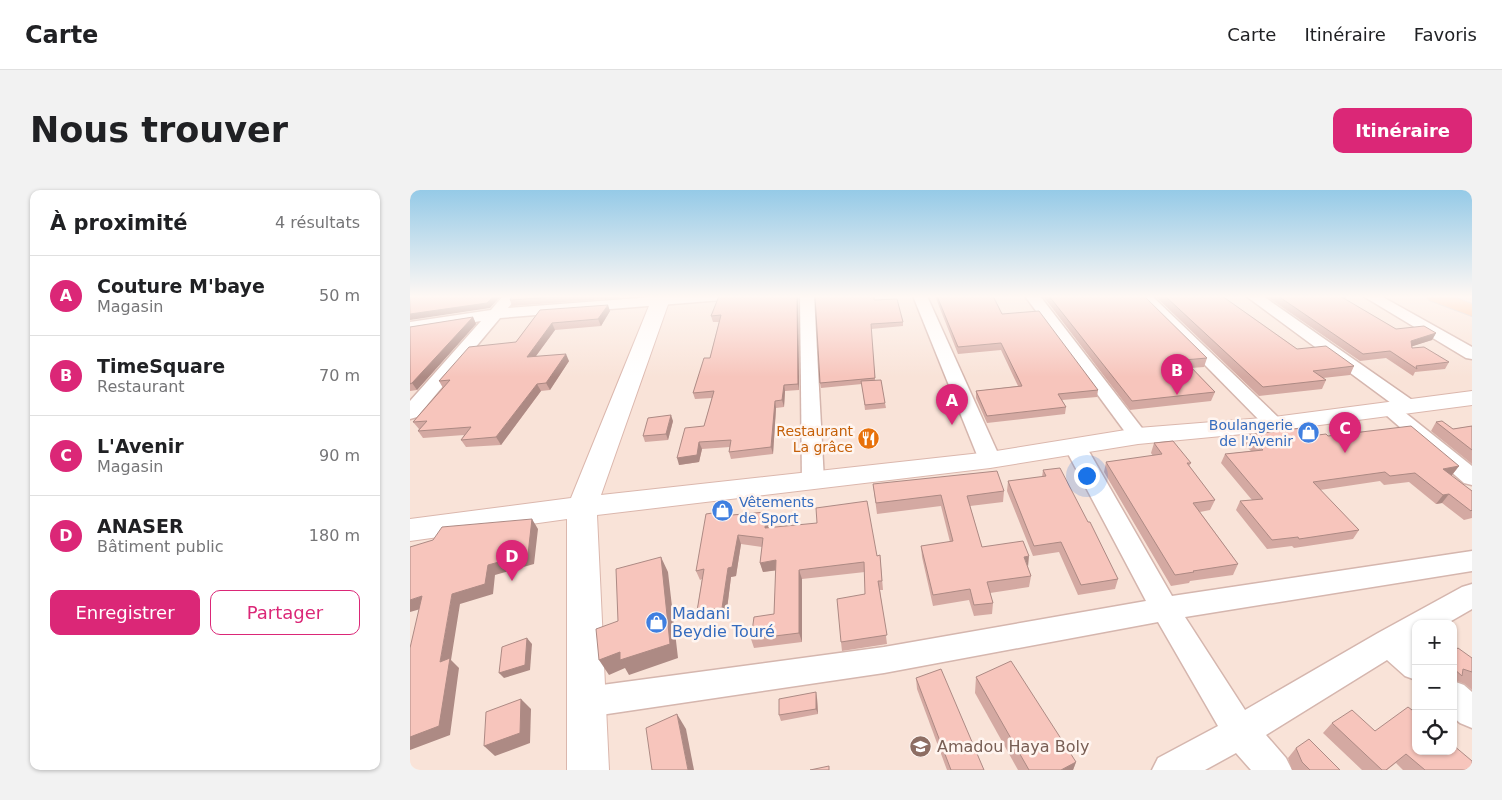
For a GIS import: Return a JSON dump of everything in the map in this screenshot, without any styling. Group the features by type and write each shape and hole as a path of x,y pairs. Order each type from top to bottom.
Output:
{"street":[{"path":"410,327 436,323"},
{"path":"410,413 417,397 487,323"},
{"path":"588,770 582,507 652,323"},
{"path":"808,323 813,481"},
{"path":"932,323 990,460"},
{"path":"1052,323 1138,436"},
{"path":"1171,323 1274,424"},
{"path":"1288,323 1398,407 1472,478"},
{"path":"1418,323 1472,354"},
{"path":"410,530 582,507 990,460 1076,448 1138,436 1274,424 1472,398"},
{"path":"1076,448 1164,610 1240,732 1274,770"},
{"path":"587,702 884,660 1164,610 1472,561"},
{"path":"1428,620 1472,595"},
{"path":"1170,770 1240,732 1412,629"},
{"path":"1388,642 1415,665"},
{"path":"1457,699 1472,712"}],"shaded area":[{"path":"410,323 1472,323 1472,770 410,770"}],"building":[{"path":"435,323 467,323 410,384 410,327"},
{"path":"530,323 552,323 527,357 566,354 546,383 537,384 496,437 461,440 471,427 418,431 427,421 413,422 450,380 439,381 469,347 516,342"},
{"path":"719,323 797,323 798,384 784,385 782,400 775,401 771,447 729,452 731,440 699,442 697,455 677,458 685,428 704,426 714,391 693,393 704,358 710,358"},
{"path":"817,323 886,323 871,324 875,378 820,383"},
{"path":"948,323 1048,323 1098,390 1058,394 1066,407 987,416 976,391 1022,386 1001,343 958,347"},
{"path":"1070,323 1172,323 1207,358 1184,360 1215,392 1132,401"},
{"path":"1194,323 1260,323 1297,349 1326,346 1354,366 1313,371 1326,380 1263,387"},
{"path":"1318,323 1386,323 1396,329 1424,326 1436,333 1411,341 1412,348 1424,347 1449,362 1416,366 1417,369 1390,351 1363,354"},
{"path":"881,380 885,403 865,405 861,381"},
{"path":"671,415 666,434 643,436 648,418"},
{"path":"1442,421 1453,429 1472,426 1472,450 1436,422"},
{"path":"1411,426 1459,466 1443,469 1472,491 1471,511 1449,494 1443,495 1415,473 1390,476 1385,472 1313,482 1359,530 1299,539 1298,537 1272,540 1240,501 1263,499 1225,454 1263,450 1248,435 1309,427 1318,435 1326,434 1328,436"},
{"path":"1173,441 1191,463 1187,463 1215,500 1193,503 1238,564 1175,575 1106,462 1162,454 1154,443"},
{"path":"1060,468 1088,522 1090,522 1118,579 1081,585 1061,542 1034,546 1008,481 1046,476 1043,470"},
{"path":"997,471 1004,491 967,496 982,547 1023,541 1029,556 1024,557 1031,576 987,582 993,603 974,605 970,589 933,595 921,546 953,541 941,495 876,503 873,484"},
{"path":"867,501 877,556 880,555 882,581 878,581 887,635 841,642 837,599 865,594 864,562 799,570 799,633 751,639 754,617 774,614 776,560 760,563 763,538 738,535 732,567 728,568 722,608 697,611 704,569 696,571 706,514 732,510 732,515 766,512 765,528 817,523 816,508"},
{"path":"532,519 528,554 488,565 485,584 452,594 440,662 450,658 439,726 410,737 410,648 422,596 410,600 410,547 433,540 442,527"},
{"path":"661,557 670,644 620,660 620,652 599,660 596,629 618,621 616,569"},
{"path":"527,638 525,665 499,673 502,647"},
{"path":"1457,649 1472,658 1472,672 1463,669 1462,676 1457,672"},
{"path":"1011,661 1076,762 1061,770 1029,770 976,677"},
{"path":"941,669 984,770 951,770 916,678"},
{"path":"816,692 816,709 779,715 779,699"},
{"path":"521,699 520,733 484,746 486,712"},
{"path":"1408,707 1412,710 1412,755 1457,755 1457,748 1472,761 1472,770 1425,770 1406,754 1386,770 1382,770 1332,723 1352,710 1375,731"},
{"path":"677,714 688,770 652,770 646,728"},
{"path":"1309,739 1340,770 1310,770 1302,762 1296,748"},
{"path":"829,766 829,770 810,770"}],"place":[{"name":"TimeSquare","path":"1177,395"},
{"name":"Couture M'baye","path":"952,425"},
{"name":"Boulangerie de l'Avenir","path":"1309,433"},
{"name":"Restaurant La grâce","path":"869,439"},
{"name":"L'Avenir","path":"1345,453"},
{"name":"Vêtements de Sport","path":"723,510"},
{"name":"ANASER","path":"512,581"},
{"name":"Madani Beydie Touré","path":"656,622"},
{"name":"Amadou Haya Boly","path":"921,746"}]}
